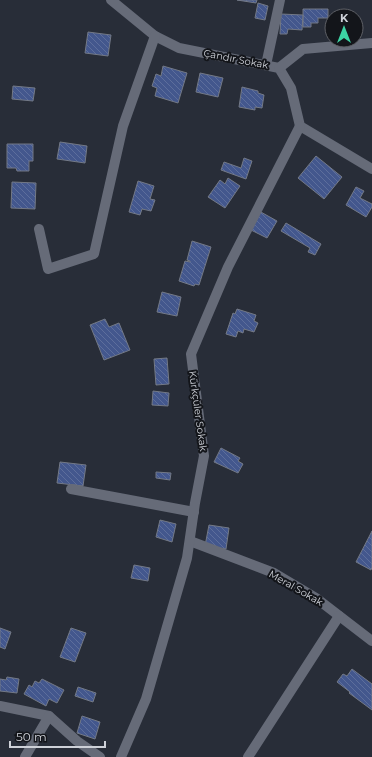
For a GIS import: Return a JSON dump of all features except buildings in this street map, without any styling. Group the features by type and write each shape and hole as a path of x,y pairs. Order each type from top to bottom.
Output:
{"street":[{"name":"Çandır Sokak","path":"111,0 155,36 179,48 279,68 291,88 300,126"},
{"path":"266,65 280,0"},
{"path":"39,229 48,269 94,254 123,126 155,36"},
{"path":"279,68 303,49 372,43"},
{"path":"300,126 372,169"},
{"name":"Kürkçüler Sokak","path":"121,757 146,699 187,558 190,541 204,456 190,354 228,267 300,126"},
{"path":"71,489 194,512"},
{"name":"Meral Sokak","path":"190,541 274,573 316,598 372,641"},
{"path":"248,757 339,616"},
{"path":"0,706 49,716 76,741 100,757"},
{"path":"25,757 49,716"}]}
